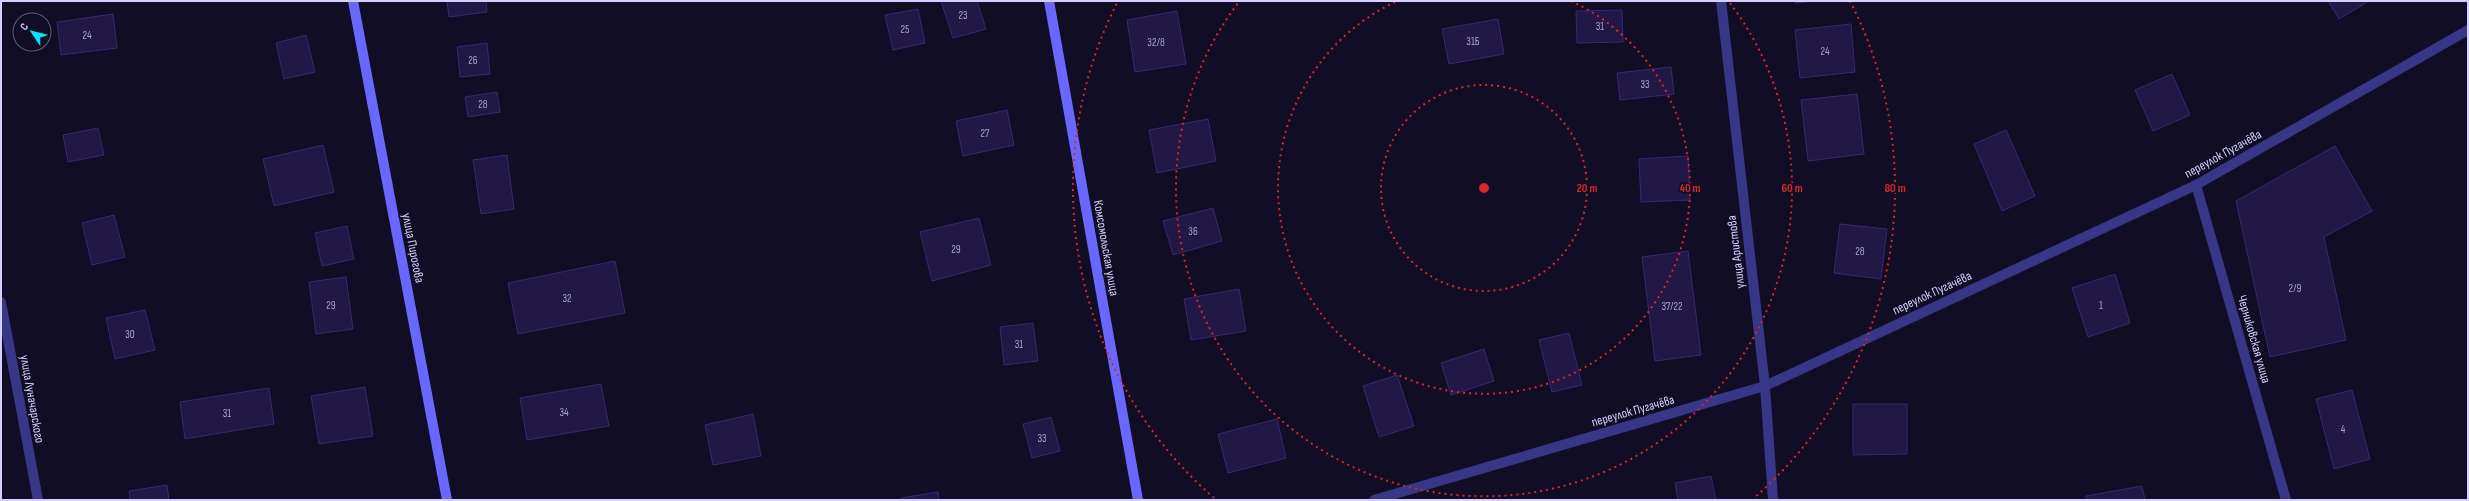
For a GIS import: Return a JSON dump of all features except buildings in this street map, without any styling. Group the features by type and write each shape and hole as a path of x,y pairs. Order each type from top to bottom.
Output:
{"main road":[{"name":"улица Пирогова","path":"353,1 447,500"},
{"name":"Комсомольская улица","path":"1049,1 1138,500"}],"street":[{"name":"улица Аристова","path":"1721,1 1765,386 1773,500"},
{"name":"переулок Пугачёва","path":"1374,500 1765,386 2196,185 2468,30"},
{"name":"Черниковская улица","path":"2196,185 2286,500"},
{"name":"улица Луначарского","path":"1,302 38,500"}]}
